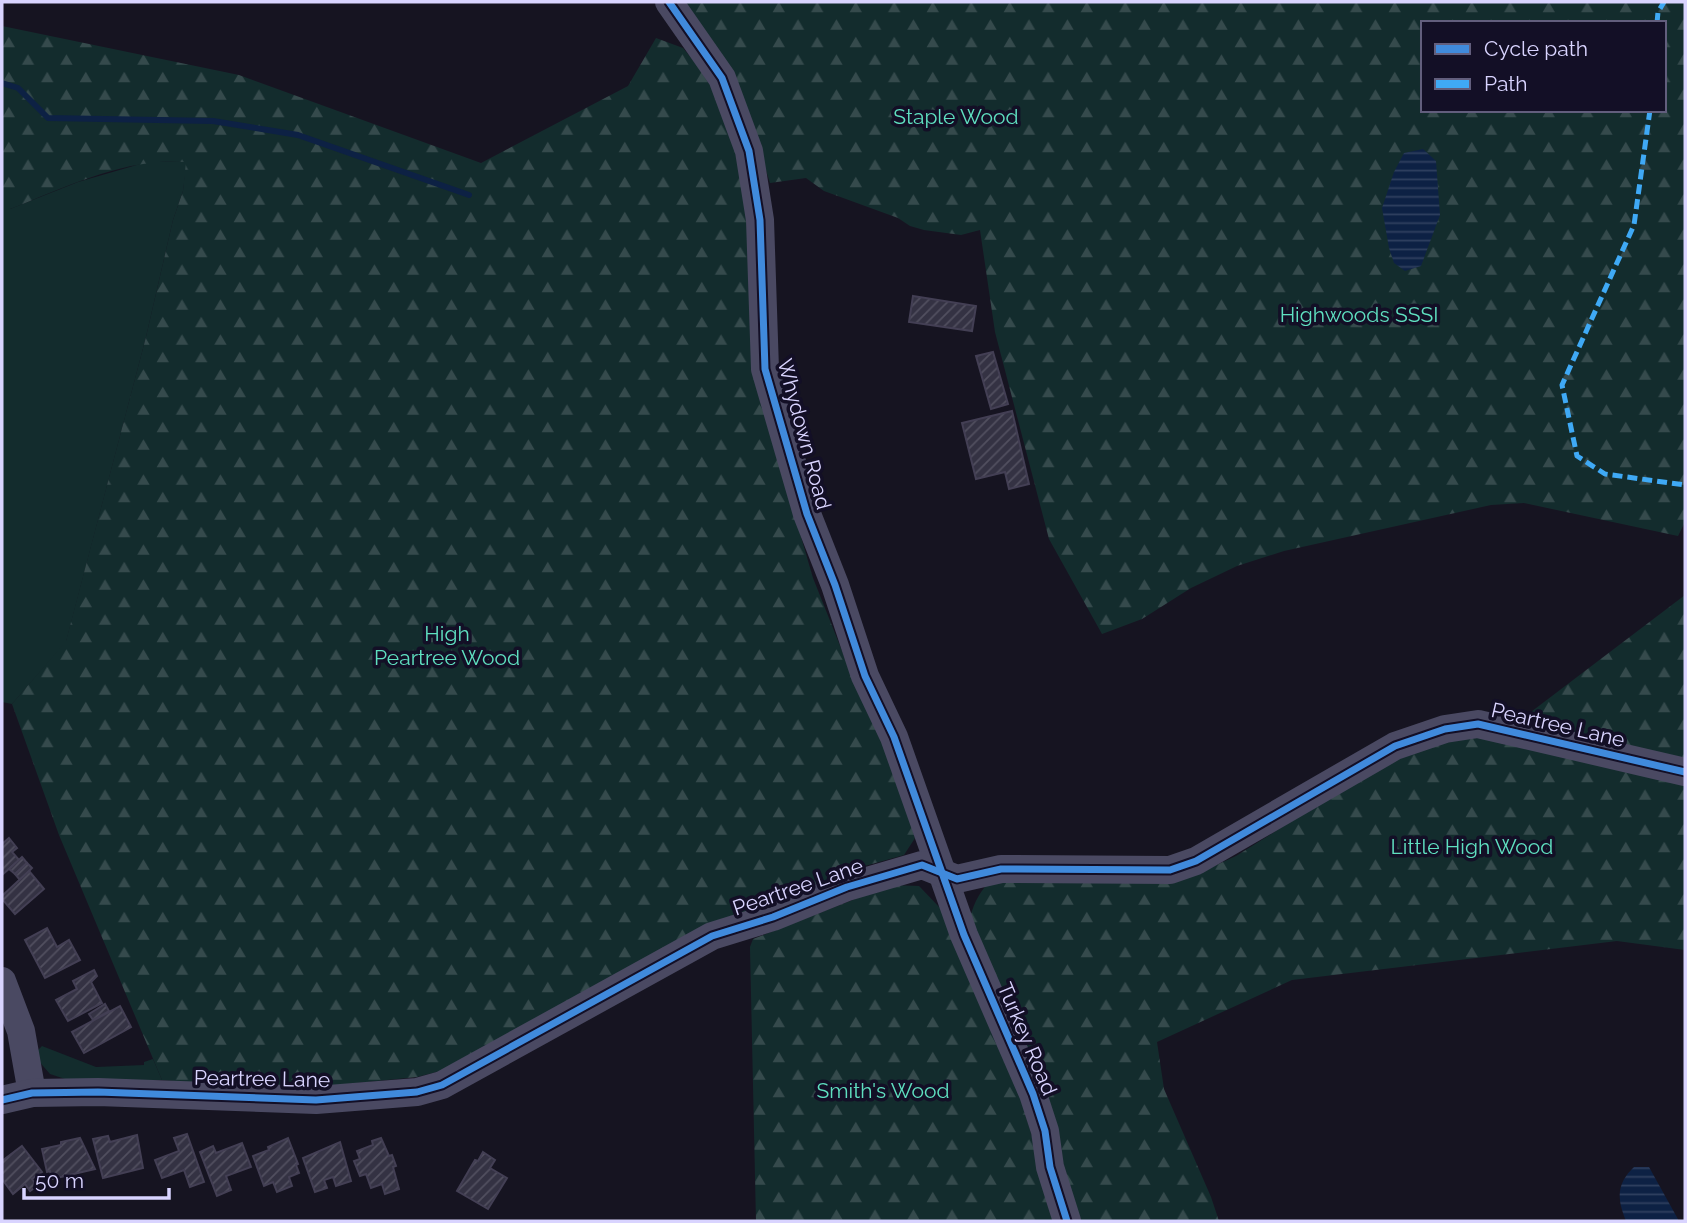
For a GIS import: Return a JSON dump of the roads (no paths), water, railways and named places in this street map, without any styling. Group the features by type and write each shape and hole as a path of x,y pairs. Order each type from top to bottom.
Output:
{"street":[{"name":"Whydown Road","path":"669,2 722,78 749,151 760,220 765,369 807,514 835,585 865,676 894,737 942,874"},
{"name":"Peartree Lane","path":"2,1100 32,1093 98,1092 316,1100 417,1092 442,1084 712,936 773,917 847,887 922,866 957,879 1002,869 1170,870 1196,861 1395,746 1445,729 1478,724 1685,772"},
{"name":"Turkey Road","path":"942,874 964,935 1033,1094 1045,1131 1050,1167 1067,1221"},
{"path":"2,981 21,1031 32,1093"}],"water":[{"path":"1423,149 1436,161 1440,215 1421,266 1405,271 1394,263 1382,208 1394,172 1404,153"},
{"path":"1634,1167 1649,1167 1679,1221 1626,1221 1620,1192 1624,1180"}],"waterway":[{"path":"2,83 18,88 48,118 213,121 298,135 469,195"}],"park label":[{"name":"Staple Wood","path":"956,117"},
{"name":"Highwoods SSSI","path":"1359,315"},
{"name":"High Peartree Wood","path":"447,646"},
{"name":"Little High Wood","path":"1472,847"},
{"name":"Smith's Wood","path":"883,1091"}]}
